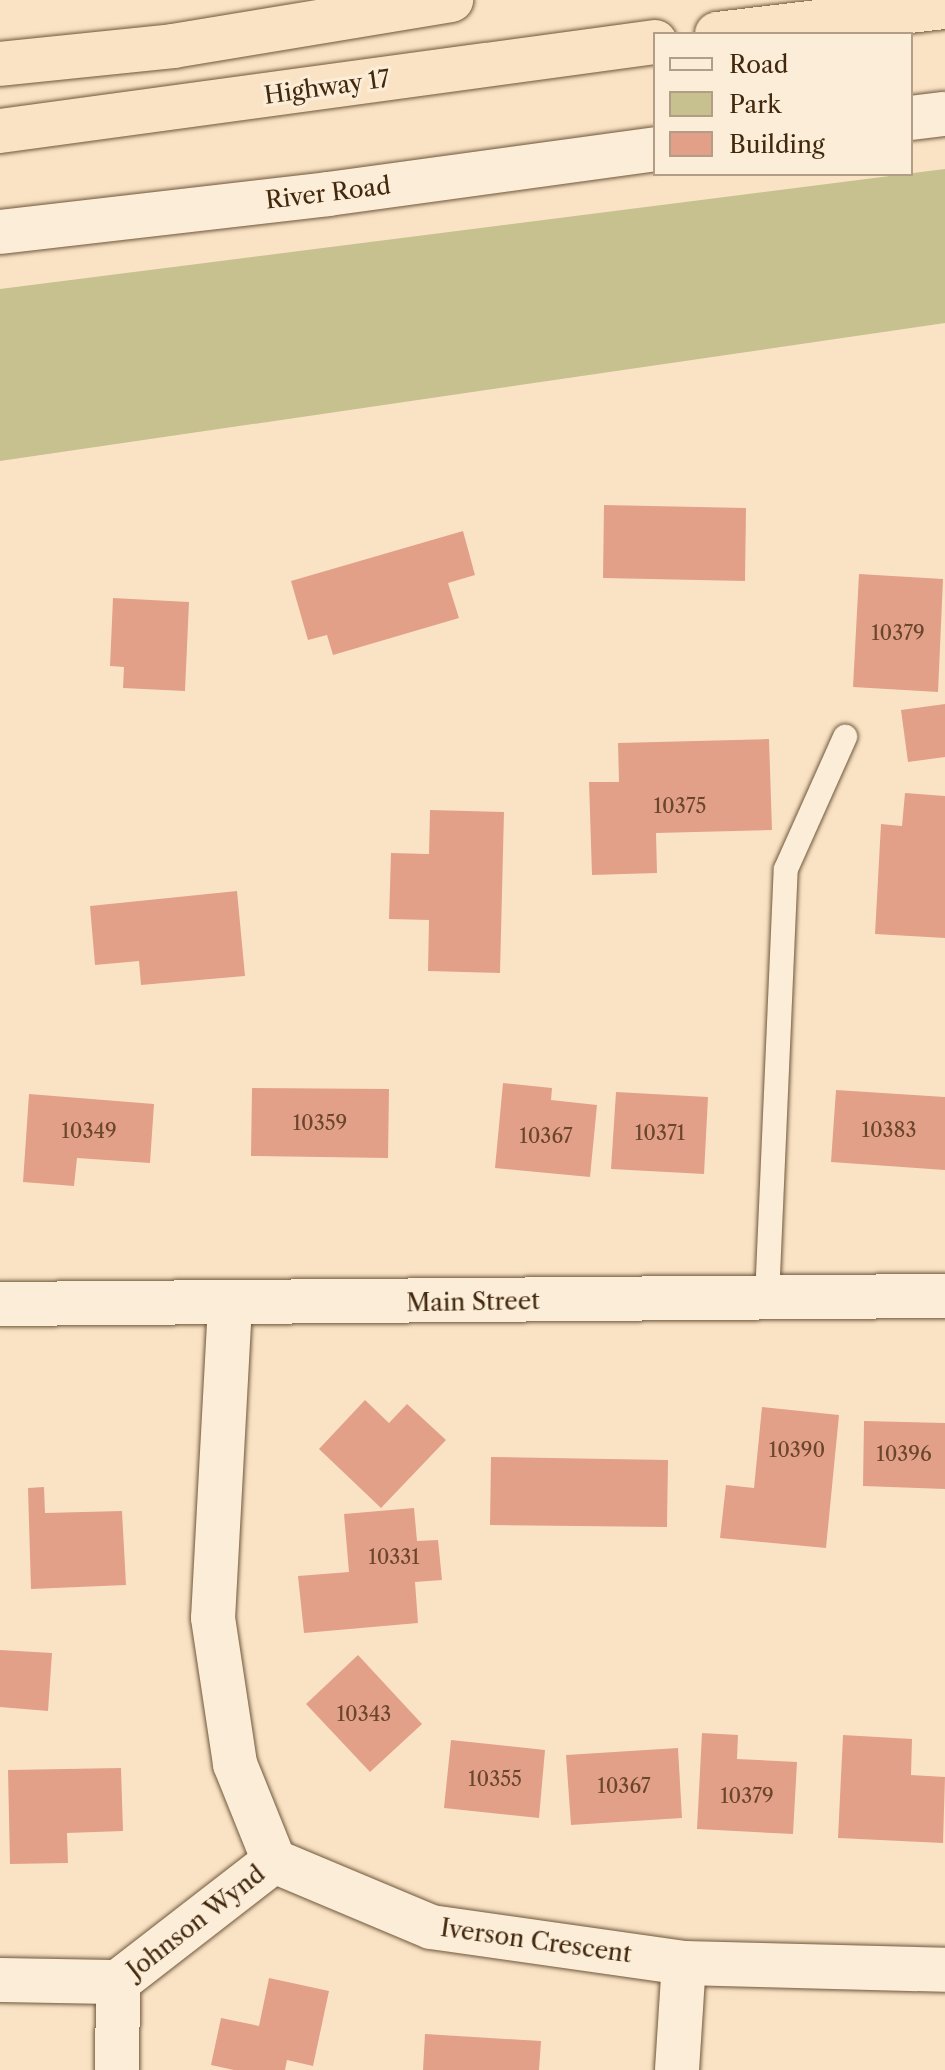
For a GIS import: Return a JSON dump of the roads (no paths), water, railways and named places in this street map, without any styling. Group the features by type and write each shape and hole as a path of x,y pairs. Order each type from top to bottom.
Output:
{"highway":[{"path":"0,64 173,46 451,0"},
{"path":"734,32 945,7"},
{"name":"Highway 17","path":"0,131 653,42"}],"street":[{"path":"913,118 945,114"},
{"name":"River Road","path":"0,232 328,194 653,149"},
{"name":"Main Street","path":"0,1304 230,1305 945,1296"},
{"path":"230,1305 213,1618 235,1764 274,1861"},
{"name":"Iverson Crescent","path":"274,1861 431,1927 684,1963 945,1970"},
{"name":"Johnson Wynd","path":"0,1980 118,1982 274,1861"},
{"path":"677,2070 684,1963"},
{"name":"Johnson Wynd","path":"117,2070 118,1982"}],"lane":[{"path":"767,1298 786,869 845,737"}]}
